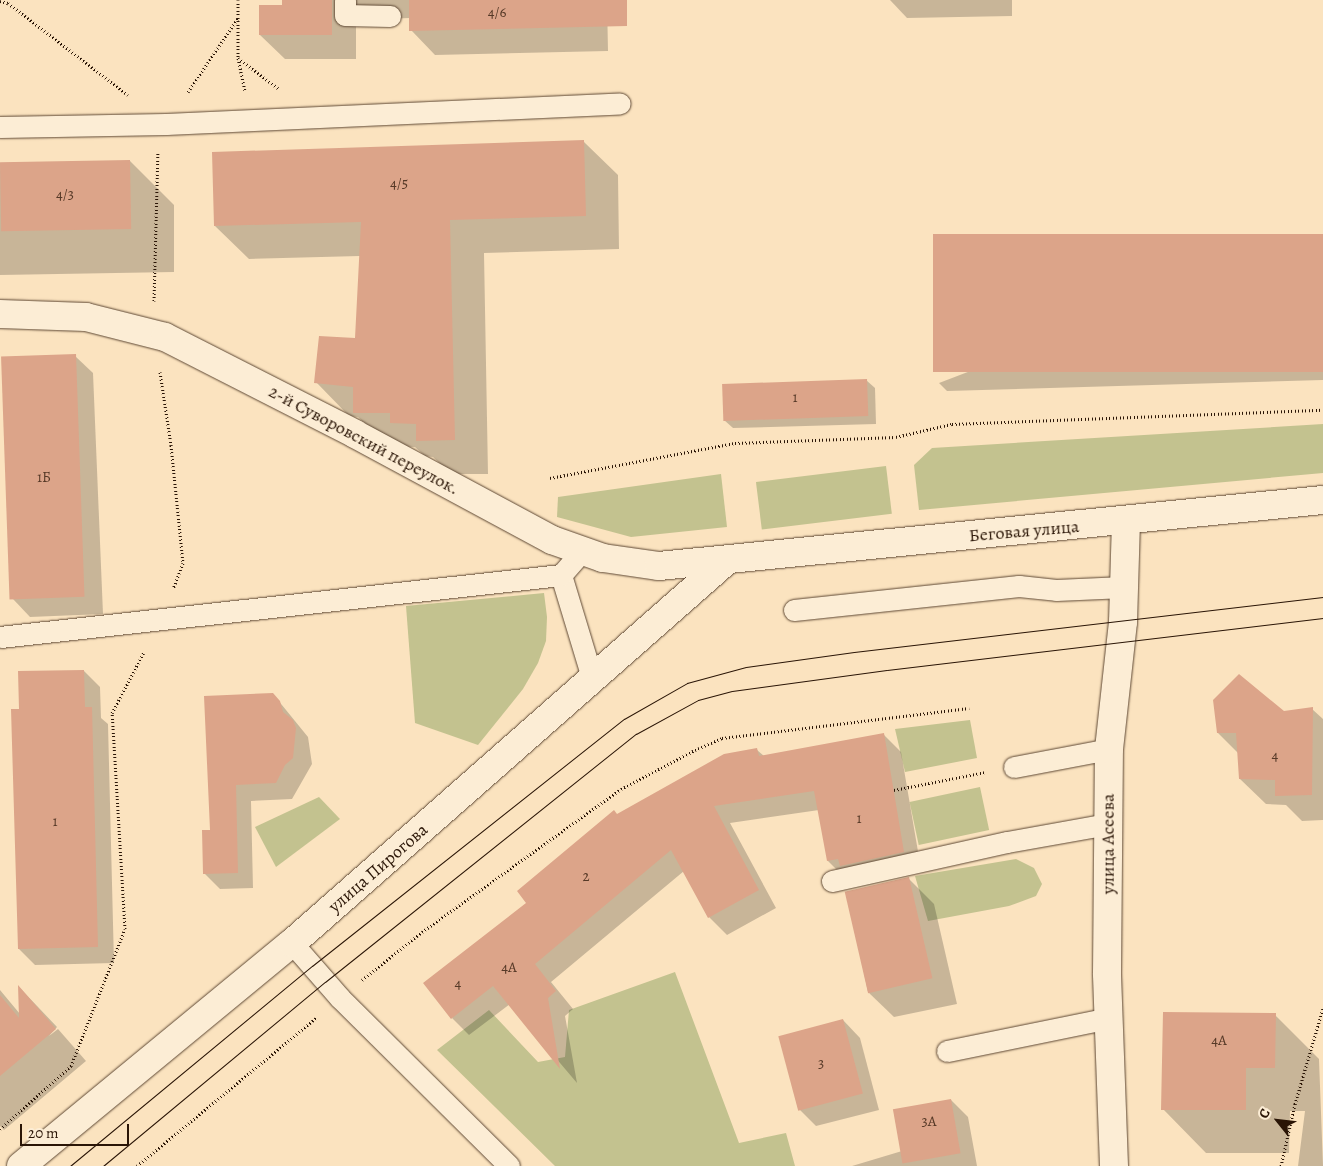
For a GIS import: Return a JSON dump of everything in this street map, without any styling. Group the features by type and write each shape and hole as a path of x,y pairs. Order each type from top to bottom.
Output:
{"street":[{"name":"2-й Суворовский переулок.","path":"0,314 86,318 165,337 355,434 552,540 582,551 603,558 659,566 726,561"},
{"name":"Беговая улица","path":"726,561 758,555 1126,522 1323,500"},
{"name":"улица Асеева","path":"1114,1166 1109,1018 1108,749 1124,622 1126,522"},
{"name":"улица Пирогова","path":"21,1166 292,943 593,681 726,561"}],"lane":[{"path":"345,0 345,15 390,16"},
{"path":"0,127 166,124 313,115 620,103"},
{"path":"0,638 162,618 214,616 562,575 582,551"},
{"path":"562,575 593,681"},
{"path":"794,610 1019,586 1056,590 1124,587"},
{"path":"1014,767 1108,749"},
{"path":"832,881 1007,842 1108,824"},
{"path":"292,943 340,998 509,1166"},
{"path":"947,1051 1109,1018"}],"path":[{"path":"238,0 238,58 252,119"},
{"path":"0,1 8,3 166,124"},
{"path":"0,1129 70,1066 125,929 112,713 162,618 183,563 172,445 154,334 158,138 238,18"},
{"path":"238,58 313,115"},
{"path":"550,478 735,443 896,436 952,424 1323,410"},
{"path":"137,1166 422,932 621,789 722,738 969,708"},
{"path":"894,790 1014,767"},
{"path":"1281,1166 1295,1104 1323,1008"}],"shaded area":[{"path":"1323,424 1323,473 919,510 914,465 932,448"},
{"path":"886,466 892,514 762,530 756,482"},
{"path":"721,474 727,527 631,537 557,517 558,497"},
{"path":"544,593 547,617 546,641 538,663 523,689 478,745 415,723 406,606"},
{"path":"970,720 977,758 905,772 895,729"},
{"path":"980,787 989,830 919,845 910,802"},
{"path":"319,797 340,819 276,867 255,827"},
{"path":"1016,859 1034,868 1042,884 1036,896 1009,906 928,921 915,876"},
{"path":"675,972 739,1143 786,1133 795,1166 555,1166 437,1050 489,1010 538,1062 565,1057 569,1010"}],"building":[{"path":"282,0 332,0 332,35 259,35 259,5 282,5"},
{"path":"409,0 627,0 627,26 409,31"},
{"path":"584,140 586,216 450,220 455,440 416,441 416,424 390,423 390,413 353,413 353,387 314,383 319,336 355,338 361,222 214,226 212,152"},
{"path":"130,160 131,229 1,231 0,162"},
{"path":"933,234 1323,234 1323,372 933,372"},
{"path":"76,354 84,597 10,599 1,357"},
{"path":"867,379 868,416 723,421 722,384"},
{"path":"84,670 85,707 92,707 98,947 18,949 11,709 19,709 18,671"},
{"path":"1239,674 1284,711 1313,707 1312,795 1275,796 1275,780 1239,779 1236,733 1217,733 1213,700"},
{"path":"273,693 280,701 283,712 293,720 296,728 293,758 285,765 276,783 236,785 238,873 203,874 202,830 210,830 204,696"},
{"path":"884,733 904,852 840,866 838,859 827,861 814,791 714,806 759,890 708,918 671,850 535,964 556,991 548,998 560,1069 493,986 451,1019 423,983 526,903 517,891 614,810 617,814 724,754 757,748 759,756"},
{"path":"909,877 932,978 868,993 845,892"},
{"path":"18,985 56,1029 0,1076 0,995 19,1018"},
{"path":"1163,1012 1276,1013 1275,1068 1246,1068 1246,1110 1161,1110"},
{"path":"843,1019 863,1093 798,1111 778,1036"},
{"path":"951,1099 961,1153 902,1163 893,1109"}],"tram line":[{"path":"70,1166 312,966 624,719 687,683 746,667 854,652 1323,597"},
{"path":"103,1166 325,982 636,734 698,700 732,691 887,670 1323,618"}]}
